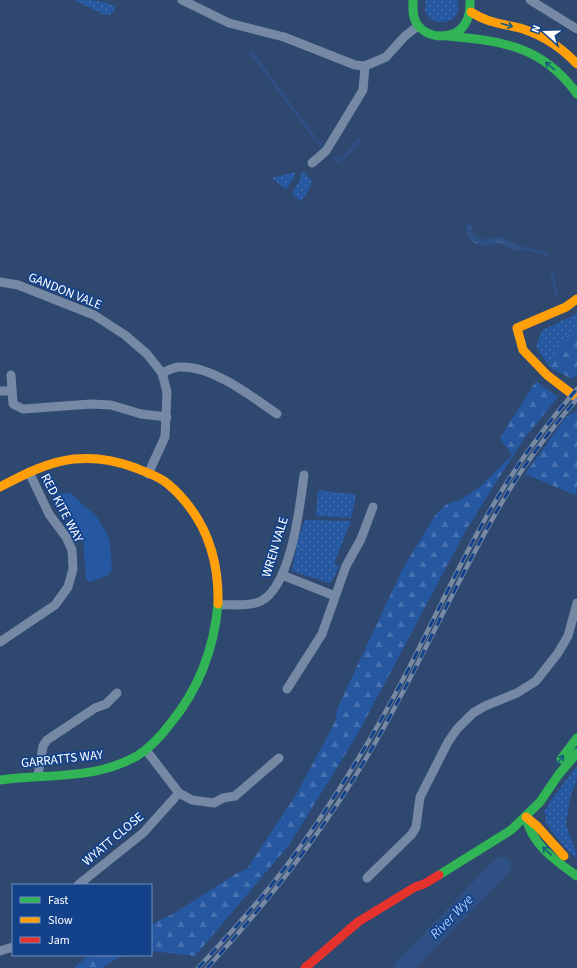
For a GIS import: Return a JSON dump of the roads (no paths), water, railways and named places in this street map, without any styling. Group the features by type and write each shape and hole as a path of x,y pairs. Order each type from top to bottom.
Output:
{"street":[{"path":"182,0 229,22 284,37 355,65 366,66 386,57 405,36 418,26"},
{"path":"413,0 411,8 414,21 426,33 437,36 493,40 530,52 551,66 577,94"},
{"path":"448,36 458,32 465,25 471,12 470,0"},
{"path":"530,0 546,4 577,29"},
{"path":"471,12 478,17 524,30 536,35 554,44 577,64"},
{"path":"312,163 326,152 363,90 366,66"},
{"name":"GANDON VALE","path":"0,282 18,286 94,315 125,335 147,354 162,373 167,392 165,437 148,474"},
{"path":"577,299 566,307 517,328 523,350 547,375 577,398"},
{"path":"162,373 178,366 195,368 216,374 277,414"},
{"path":"11,375 14,404 23,409 91,404 111,405 141,414 167,417"},
{"path":"0,391 12,391"},
{"name":"GARRATTS WAY","path":"0,487 28,472 50,464 74,459 104,459 130,466 162,480 174,490 196,514 202,525 212,547 216,564 218,584 218,605 210,649 201,676 186,704 164,733 146,750 131,759 100,771 38,775 0,780"},
{"name":"RED KITE WAY","path":"0,642 55,605 68,587 74,569 72,550 66,537 49,514 28,472"},
{"name":"WREN VALE","path":"218,605 260,602 268,596 276,586 282,575 289,553 299,513 304,475"},
{"path":"287,689 322,634 346,566 361,539 373,507"},
{"path":"282,575 335,596"},
{"path":"367,878 412,834 416,827 420,796 448,742 457,729 473,712 517,693 536,681 558,653 568,636 577,603"},
{"path":"38,775 43,746 46,740 95,708 106,704 117,693"},
{"path":"577,738 538,792 526,817 531,834 565,868 577,876"},
{"path":"146,750 179,793 192,800 214,803 223,798 235,796 279,758"},
{"path":"305,968 358,922 415,887 424,884 511,830 540,802 559,774 577,752"},
{"name":"WYATT CLOSE","path":"79,884 143,833 179,793"},
{"path":"526,817 537,826 561,854 577,868"},
{"path":"0,950 12,947"}],"water":[{"path":"466,223 471,225 474,235 484,239 498,237 503,238 521,246 520,251 498,244 485,246 475,244 467,235"}],"waterway":[{"path":"251,52 314,137 322,145"},
{"path":"335,158 338,161 346,156 359,140"},
{"path":"521,248 547,255"},
{"path":"552,272 556,295"},
{"name":"River Wye","path":"403,968 502,866"}],"railway":[{"path":"198,968 266,892 325,811 398,690 487,515 521,461 557,412 577,389"},
{"path":"207,968 233,940 282,880 328,818 349,786 388,720 476,548 508,492 558,421 577,399"}]}
